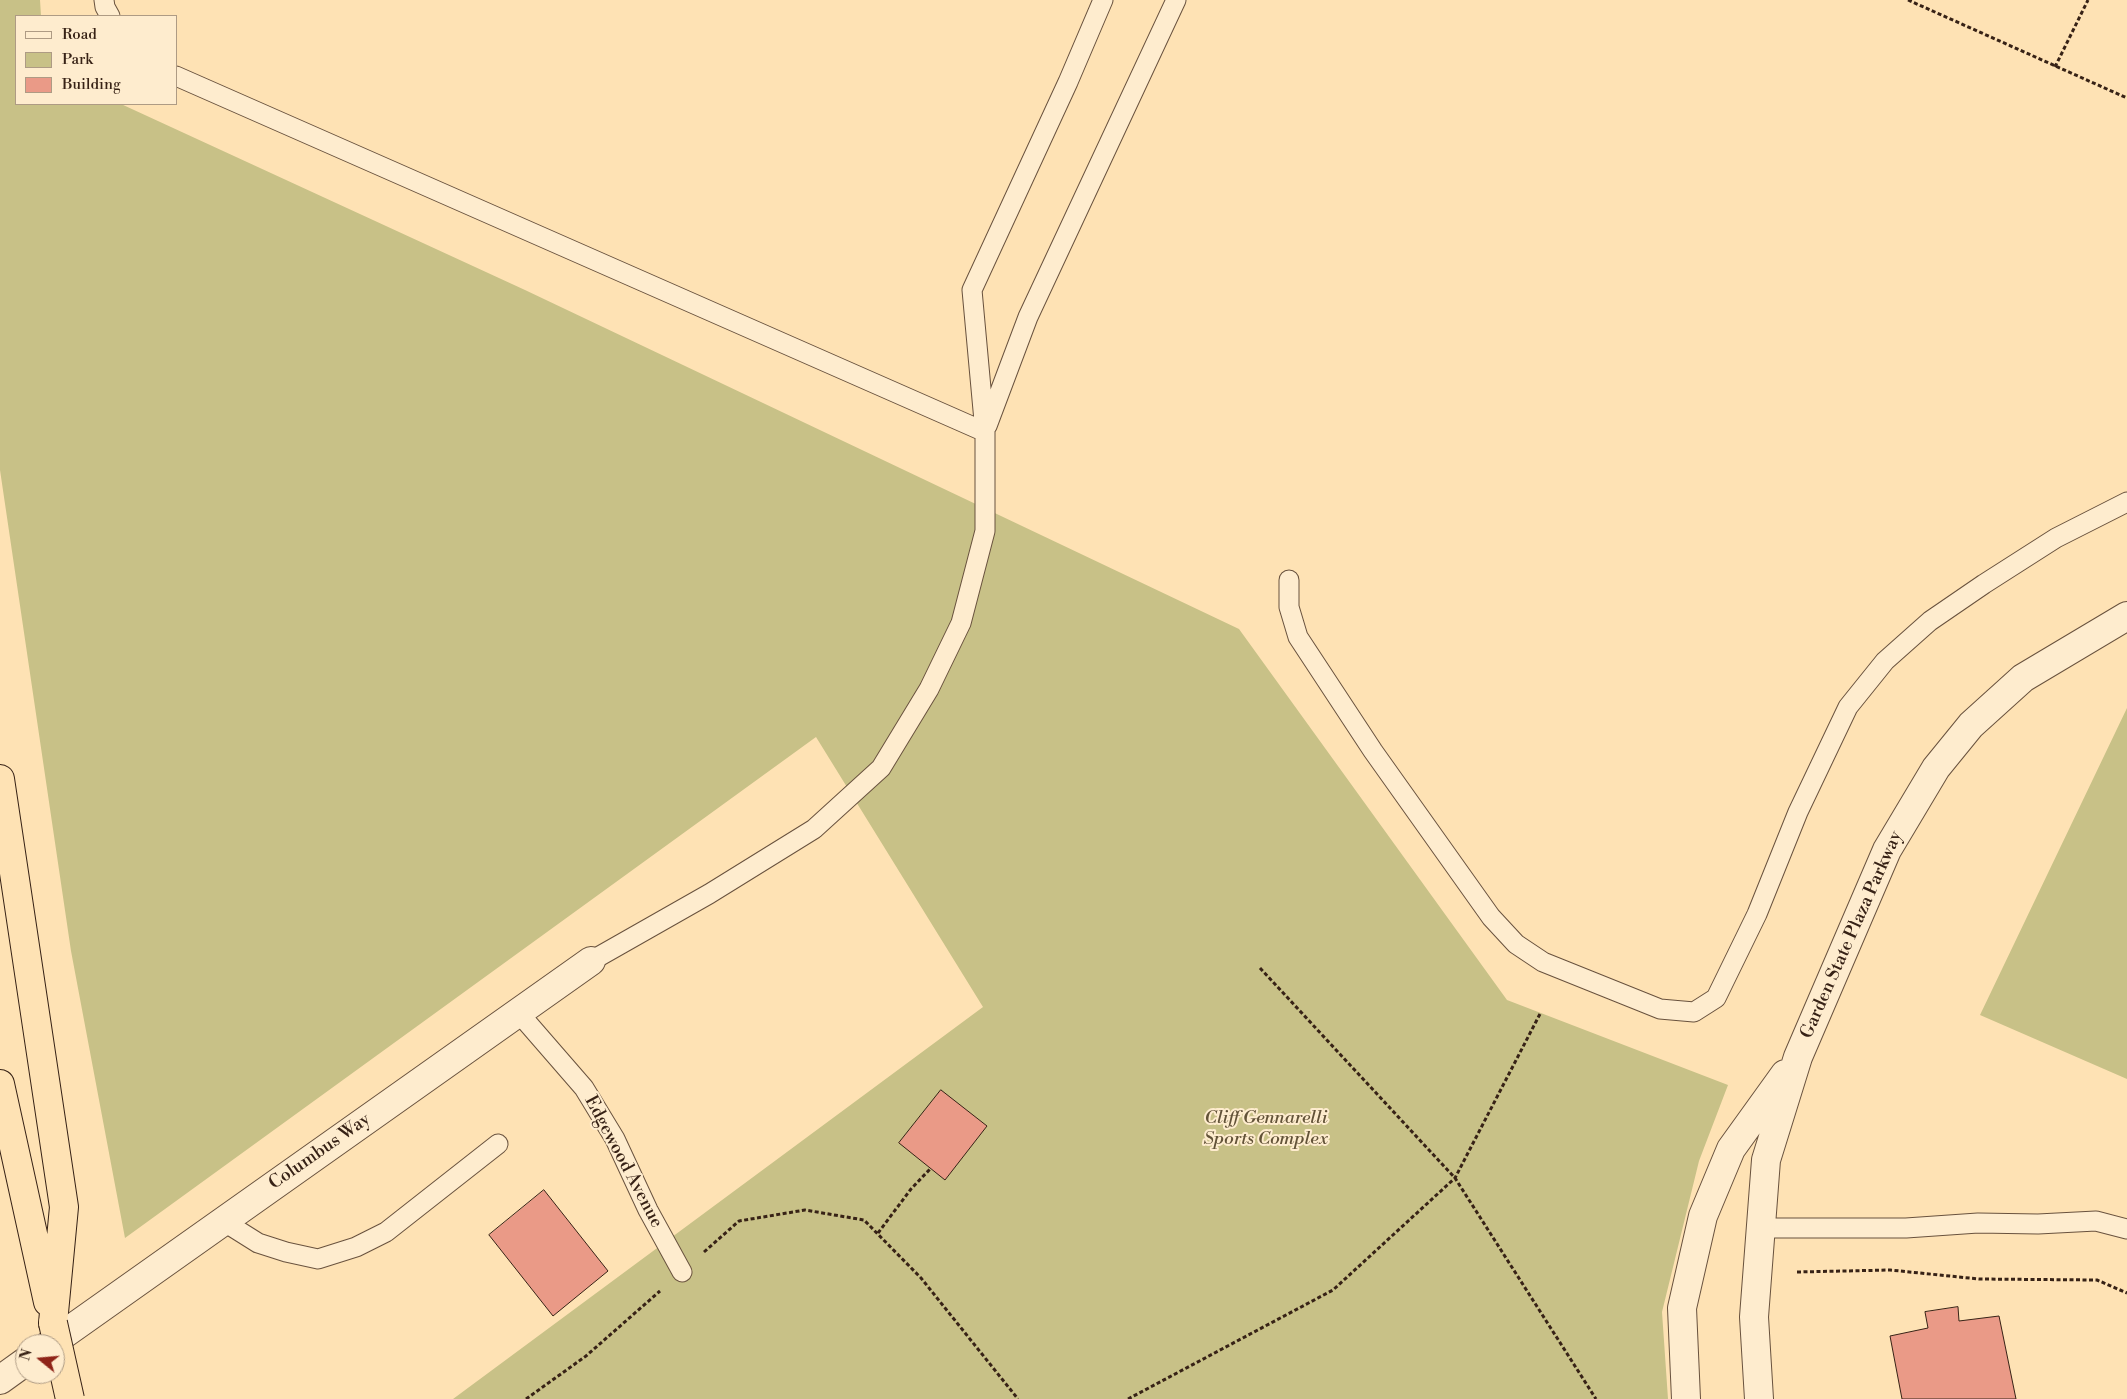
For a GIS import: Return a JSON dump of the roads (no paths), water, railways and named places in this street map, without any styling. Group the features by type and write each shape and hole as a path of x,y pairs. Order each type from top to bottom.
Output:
{"highway":[{"path":"0,779 64,1207 51,1334"},
{"path":"0,1084 32,1233 51,1334"},
{"path":"65,1382 70,1399"}],"street":[{"name":"Garden State Plaza Parkway","path":"1759,1399 1754,1317 1766,1160 1798,1057 1887,850 1936,768 1971,725 2023,678 2127,616"},
{"name":"Columbus Way","path":"51,1334 223,1221 591,962"},
{"name":"Garden State Plaza Parkway","path":"1686,1399 1682,1308 1703,1216 1731,1149 1798,1057"},
{"path":"0,1380 15,1369"}],"lane":[{"path":"104,0 109,15"},
{"path":"591,962 709,894 814,829 881,768 929,689 961,623 985,531 985,432 972,290 1068,82 1103,0"},
{"path":"985,432 1028,317 1176,0"},
{"path":"178,77 985,432"},
{"path":"1289,580 1289,607 1298,637 1373,750 1491,917 1516,944 1543,962 1660,1009 1694,1012 1716,998 1757,914 1798,812 1848,708 1885,661 1930,621 1984,584 2056,538 2127,502"},
{"name":"Edgewood Avenue","path":"518,1012 584,1088 615,1139 648,1210 682,1272"},
{"path":"223,1221 258,1243 286,1252 318,1258 356,1247 386,1232 498,1144"},
{"path":"1760,1228 1906,1228 1978,1223 2038,1224 2096,1221 2127,1229"}],"park label":[{"name":"Cliff Gennarelli Sports Complex","path":"1266,1129"}]}
